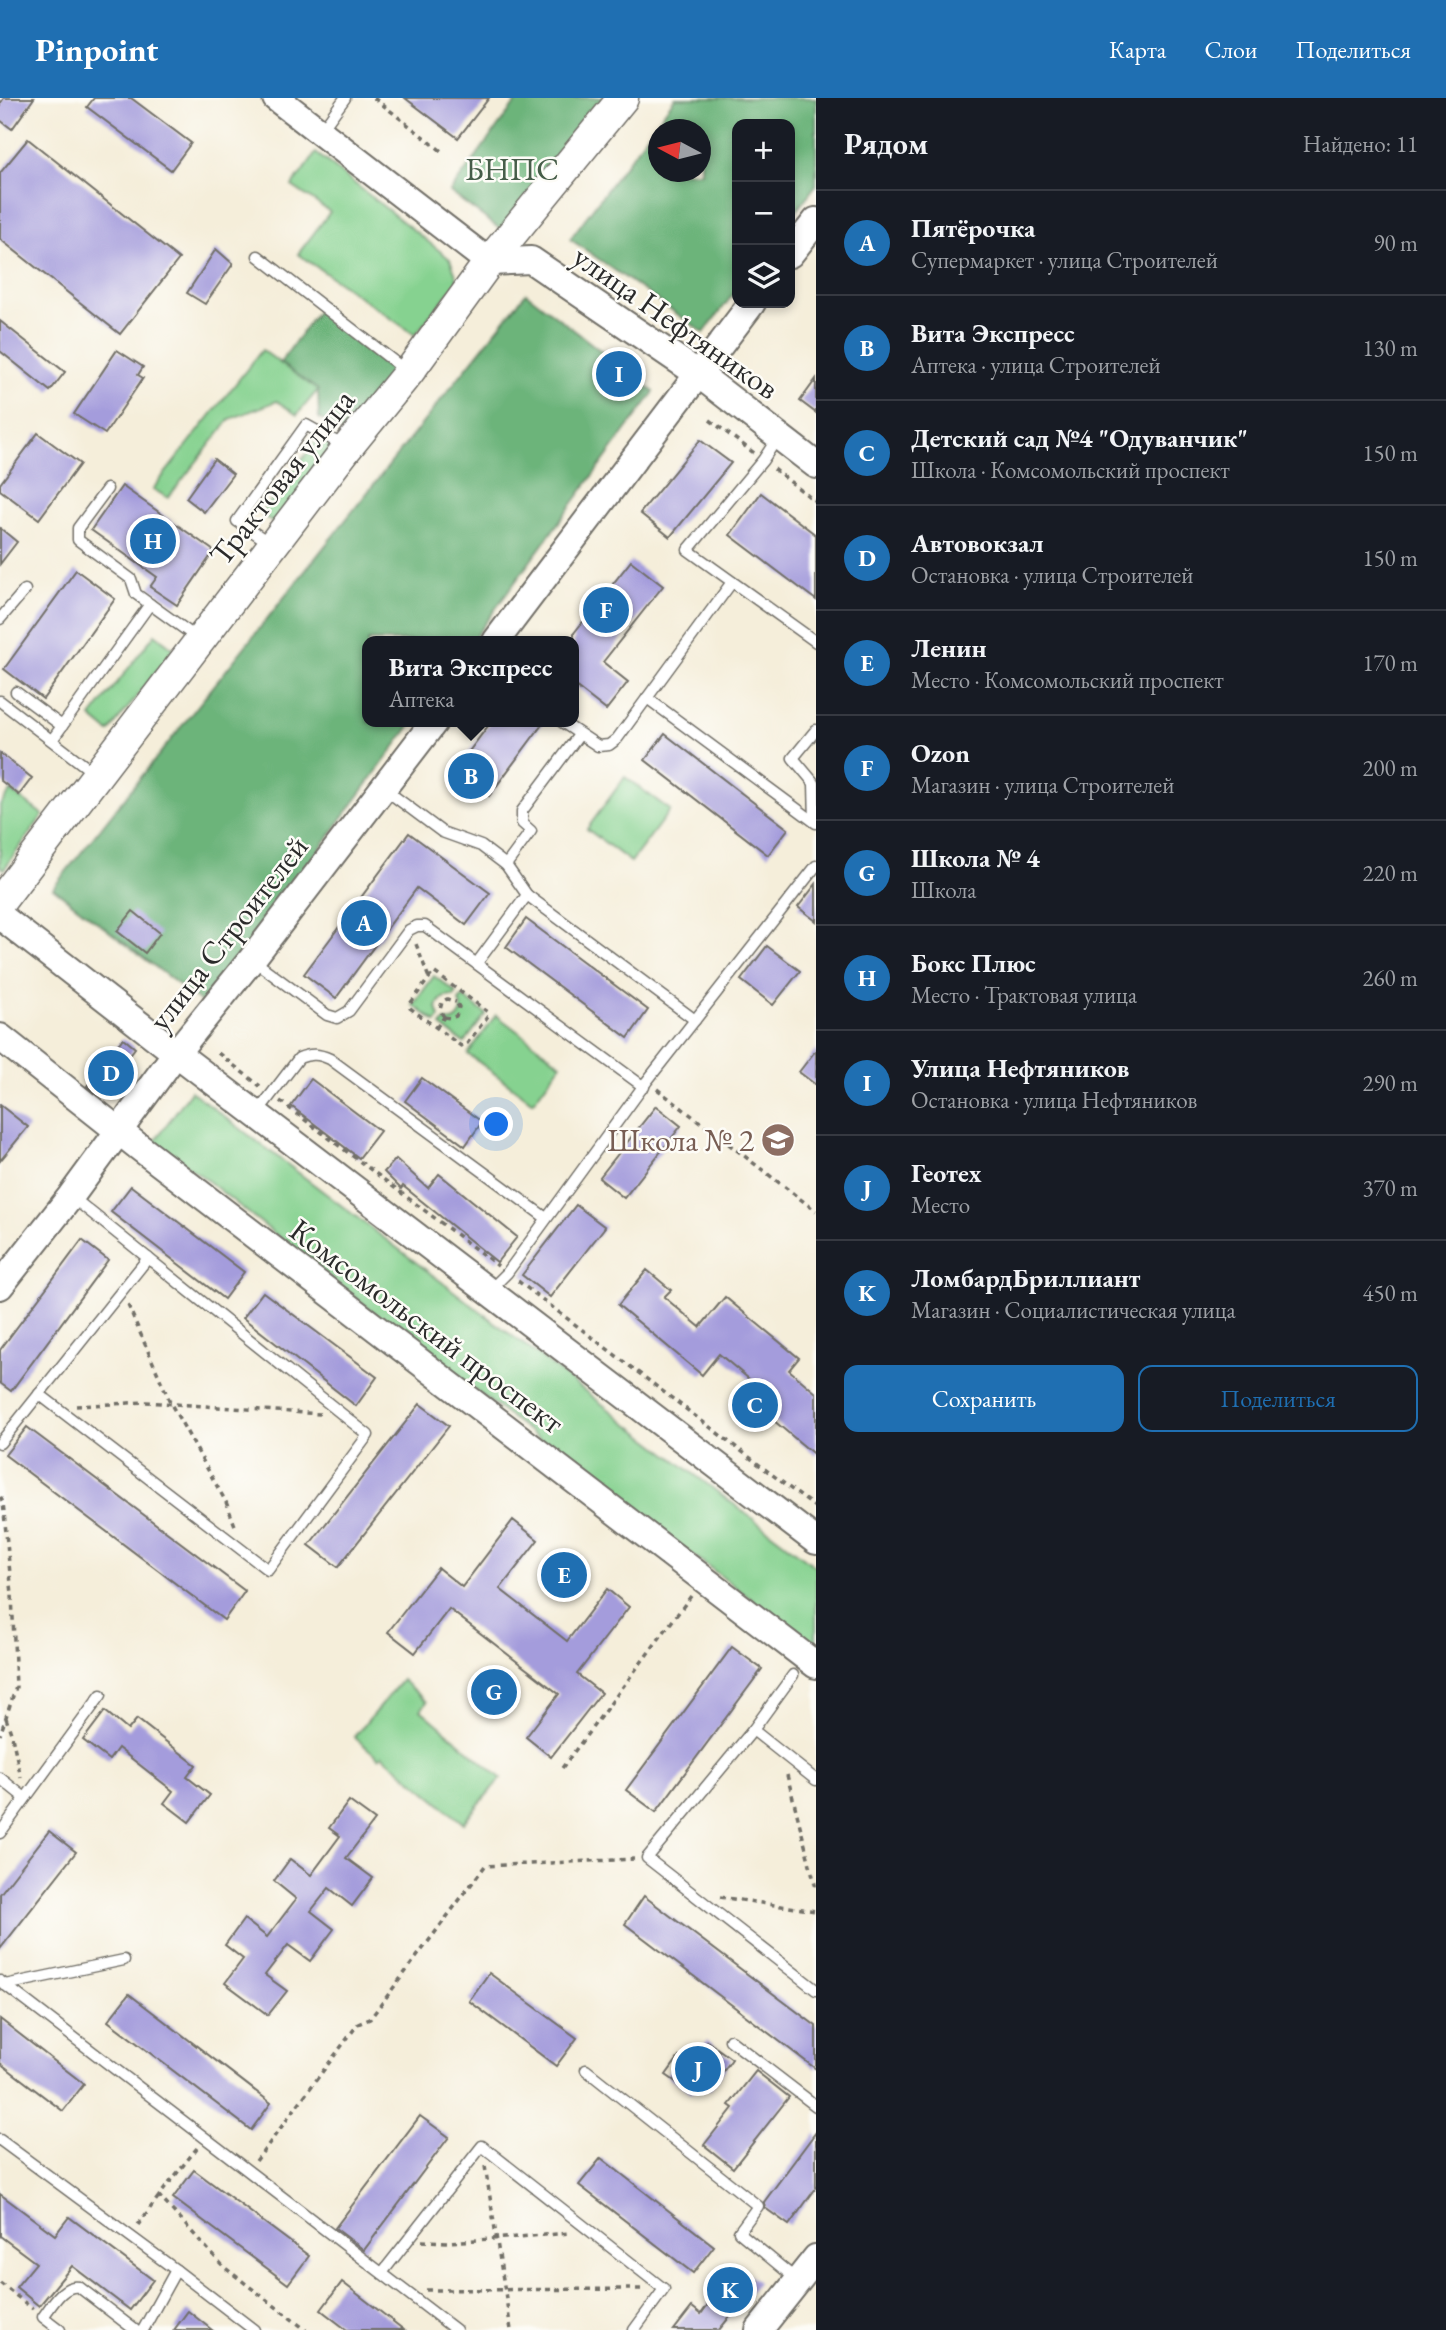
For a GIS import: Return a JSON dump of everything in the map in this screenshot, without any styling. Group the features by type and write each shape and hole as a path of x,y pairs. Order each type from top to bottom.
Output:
{"main road":[{"path":"276,98 489,262"},
{"name":"Трактовая улица","path":"0,902 408,372 489,262 624,98"},
{"path":"795,248 816,221"},
{"name":"улица Нефтяников","path":"489,262 531,260 697,373 816,465"},
{"path":"500,636 748,308"},
{"name":"улица Строителей","path":"0,1286 71,1196 176,1053 252,959 430,727"},
{"name":"Комсомольский проспект","path":"0,916 816,1541"},
{"name":"Комсомольский проспект","path":"0,1037 805,1670"},
{"path":"759,2330 816,2258"}],"lane":[{"path":"321,132 345,98"},
{"path":"258,256 408,372"},
{"path":"274,546 237,521 306,425 347,448"},
{"path":"779,436 763,460 688,550 816,642"},
{"path":"107,489 78,528 78,540 131,579 136,594 201,641"},
{"path":"569,727 593,745 609,745 617,739 732,582"},
{"path":"0,619 24,590"},
{"path":"51,740 150,604"},
{"path":"16,692 62,726"},
{"path":"647,698 815,823"},
{"path":"0,701 98,775"},
{"path":"815,823 814,783 793,758 816,730"},
{"path":"506,865 531,831 522,823 522,811 579,734"},
{"path":"383,788 442,832 477,843 506,865 527,895 695,1020"},
{"path":"488,1292 507,1273 646,1084 816,866"},
{"path":"477,962 527,895"},
{"path":"252,959 327,1015 337,1018 349,1012 410,929 429,927 646,1084"},
{"path":"257,1113 299,1058 321,1055 546,1218"},
{"path":"39,1394 268,1570 368,1435 71,1196"},
{"path":"1,1439 148,1258"},
{"path":"805,1670 647,1858 816,1990"},
{"path":"0,1833 101,1695"},
{"path":"753,1730 816,1780"},
{"path":"0,1778 25,1798"},
{"path":"2,1983 124,1960"},
{"path":"2,1983 456,2330"},
{"path":"730,2040 816,2106"},
{"path":"586,2070 758,2206 739,2232 798,2280"},
{"path":"0,2140 254,2330"},
{"path":"382,2273 482,2146 664,2290 634,2330"},
{"path":"143,2330 176,2270"},
{"path":"60,2330 43,2317 66,2289 72,2286 79,2287 135,2330"}],"path":[{"path":"374,98 444,153"},
{"path":"410,929 429,978"},
{"path":"433,973 462,993 487,1011 488,1015 466,1045 461,1046 410,1006 433,973"},
{"path":"456,1002 462,993"},
{"path":"447,999 456,1002 459,1007 456,1016 444,1017 440,1010 442,1002 447,999"},
{"path":"436,1028 444,1017"},
{"path":"646,1084 816,1211"},
{"path":"121,1293 171,1404 226,1502 246,1552"},
{"path":"56,1407 146,1402 307,1414 342,1414"},
{"path":"0,1497 3,1502 10,1568 16,1687 0,1735"},
{"path":"562,1768 691,1596"},
{"path":"6,1717 25,1798"},
{"path":"782,1753 816,1888"},
{"path":"249,2170 358,2024 370,2020 485,1866 647,1858"},
{"path":"693,1894 816,1911"},
{"path":"130,2236 206,2137"},
{"path":"482,2146 511,2330"},
{"path":"159,2196 224,2267 306,2330"},
{"path":"406,2241 497,2239 590,2232"},
{"path":"0,2283 43,2317"},
{"path":"406,2290 664,2290"}],"green space":[{"name":"БНПС","path":"519,98 608,98 508,235 450,192"},
{"path":"675,98 816,98 816,185 795,212 795,119 732,119 732,296 704,333 570,239 648,134 648,182 711,182 711,119 659,119"},
{"path":"316,153 450,259 458,281 415,335 298,254 330,212 292,186"},
{"path":"526,293 654,392 476,636 362,636 362,727 409,727 205,1005 53,888"},
{"path":"319,309 323,315 392,363 402,387 363,437 340,431 319,418 318,390 280,363"},
{"path":"262,350 318,390 297,415 277,401 230,419 168,498 153,489"},
{"path":"320,436 346,454 286,533 261,514"},
{"path":"155,634 174,649 109,732 91,717"},
{"path":"625,777 670,810 631,862 587,829"},
{"path":"11,791 43,815 4,869 0,866 0,805"},
{"path":"434,976 457,993 454,997 445,997 439,1002 437,1008 440,1017 436,1022 413,1005"},
{"path":"463,997 486,1014 464,1043 441,1026 445,1021 453,1021 459,1016 462,1011 459,1001"},
{"path":"496,1015 561,1064 533,1102 468,1054"},
{"path":"191,1091 816,1567 816,1648 419,1348 203,1177 154,1142"},
{"path":"402,1680 427,1702 421,1710 501,1778 463,1823 382,1755 379,1758 354,1737"}],"building":[{"path":"4,98 34,98 12,129 0,120 0,104"},
{"path":"94,98 131,98 191,143 171,170 87,107"},
{"path":"405,98 489,98 458,138"},
{"path":"28,139 179,259 120,334 0,239 0,173"},
{"path":"216,249 233,264 205,304 187,293"},
{"path":"0,321 65,372 50,391 0,351"},
{"path":"117,350 143,367 138,375 143,378 105,434 74,414"},
{"path":"816,379 816,413 800,401"},
{"path":"38,433 80,464 39,519 0,490 0,484"},
{"path":"700,440 731,463 670,537 640,513"},
{"path":"214,459 233,474 204,512 186,498"},
{"path":"122,486 214,551 177,605 150,587 157,577 91,530"},
{"path":"761,493 816,535 816,600 730,535"},
{"path":"0,528 17,542 0,564"},
{"path":"631,561 663,586 603,662 628,682 606,710 579,689 579,636 574,636"},
{"path":"76,570 115,599 43,699 4,669"},
{"path":"487,727 540,727 489,796 455,770"},
{"path":"665,734 788,829 768,855 645,760"},
{"path":"0,753 32,778 19,795 0,780"},
{"path":"409,833 490,893 466,925 417,888 336,998 304,974"},
{"path":"816,884 816,921 798,907"},
{"path":"133,911 160,933 145,953 117,931"},
{"path":"526,919 648,1010 628,1038 506,947"},
{"path":"767,946 800,971 773,1005 741,980"},
{"path":"123,1038 135,1048 99,1095 87,1086"},
{"path":"816,1050 816,1085 799,1072"},
{"path":"422,1078 482,1122 465,1146 405,1101"},
{"path":"311,1079 380,1131 359,1158 291,1106"},
{"path":"0,1105 28,1127 0,1161"},
{"path":"656,1106 681,1126 624,1198 599,1178"},
{"path":"396,1159 428,1188 439,1174 517,1237 497,1262 403,1186 401,1189 384,1172"},
{"path":"131,1186 244,1272 224,1299 111,1212"},
{"path":"576,1205 605,1227 550,1297 522,1275"},
{"path":"82,1240 108,1260 11,1391 0,1383 0,1350"},
{"path":"647,1270 671,1290 664,1297 700,1327 725,1297 799,1358 789,1370 816,1393 816,1456 761,1410 772,1398 719,1354 702,1375 618,1305"},
{"path":"263,1292 377,1377 356,1406 243,1318"},
{"path":"420,1404 449,1426 338,1567 309,1545"},
{"path":"27,1427 245,1591 224,1620 5,1455"},
{"path":"513,1520 538,1540 500,1589 567,1641 607,1589 629,1607 577,1674 601,1693 551,1757 526,1737 559,1694 449,1609 415,1653 388,1632 438,1568 462,1587"},
{"path":"732,1647 762,1669 656,1812 626,1790"},
{"path":"105,1711 128,1730 137,1719 196,1765 187,1777 210,1795 189,1822 164,1803 173,1791 118,1748 109,1760 83,1740"},
{"path":"349,1801 375,1820 346,1858 373,1878 352,1906 329,1888 311,1911 334,1929 310,1961 288,1945 265,1975 287,1991 268,2015 225,1983 243,1959 225,1945 244,1919 267,1937 296,1899 274,1881 290,1859 311,1875 340,1836 329,1828"},
{"path":"49,1831 76,1852 0,1949 0,1894"},
{"path":"644,1896 816,2026 816,2069 625,1924"},
{"path":"489,1973 577,2038 556,2066 469,2001"},
{"path":"129,1994 271,2103 251,2130 108,2021"},
{"path":"0,2019 84,2084 63,2111 0,2063"},
{"path":"707,2041 732,2059 710,2090 700,2082 692,2093 666,2075 679,2057 690,2065"},
{"path":"756,2071 789,2097 733,2168 704,2145 733,2108 729,2105"},
{"path":"420,2116 449,2137 364,2250 335,2228"},
{"path":"816,2132 816,2188 789,2225 765,2208 764,2202"},
{"path":"601,2158 714,2246 693,2273 579,2185"},
{"path":"194,2170 309,2256 288,2284 173,2198"},
{"path":"0,2194 55,2235 69,2217 153,2280 130,2310 72,2266 39,2306 16,2287 36,2263 0,2236"},
{"path":"736,2266 758,2282 734,2315 732,2314 719,2330 674,2330 692,2307 701,2314"},
{"path":"342,2282 404,2330 347,2330 321,2310"},
{"path":"188,2311 212,2330 174,2330"}],"place":[{"name":"Улица Нефтяников","path":"619,374"},
{"name":"Бокс Плюс","path":"153,541"},
{"name":"Ozon","path":"606,610"},
{"name":"Вита Экспресс","path":"471,776"},
{"name":"Пятёрочка","path":"364,923"},
{"name":"Автовокзал","path":"111,1073"},
{"name":"Школа № 2","path":"778,1140"},
{"name":"Детский сад №4 \"Одуванчик\"","path":"755,1405"},
{"name":"Ленин","path":"564,1575"},
{"name":"Школа № 4","path":"494,1692"},
{"name":"Геотех","path":"698,2069"},
{"name":"ЛомбардБриллиант","path":"730,2290"}]}
